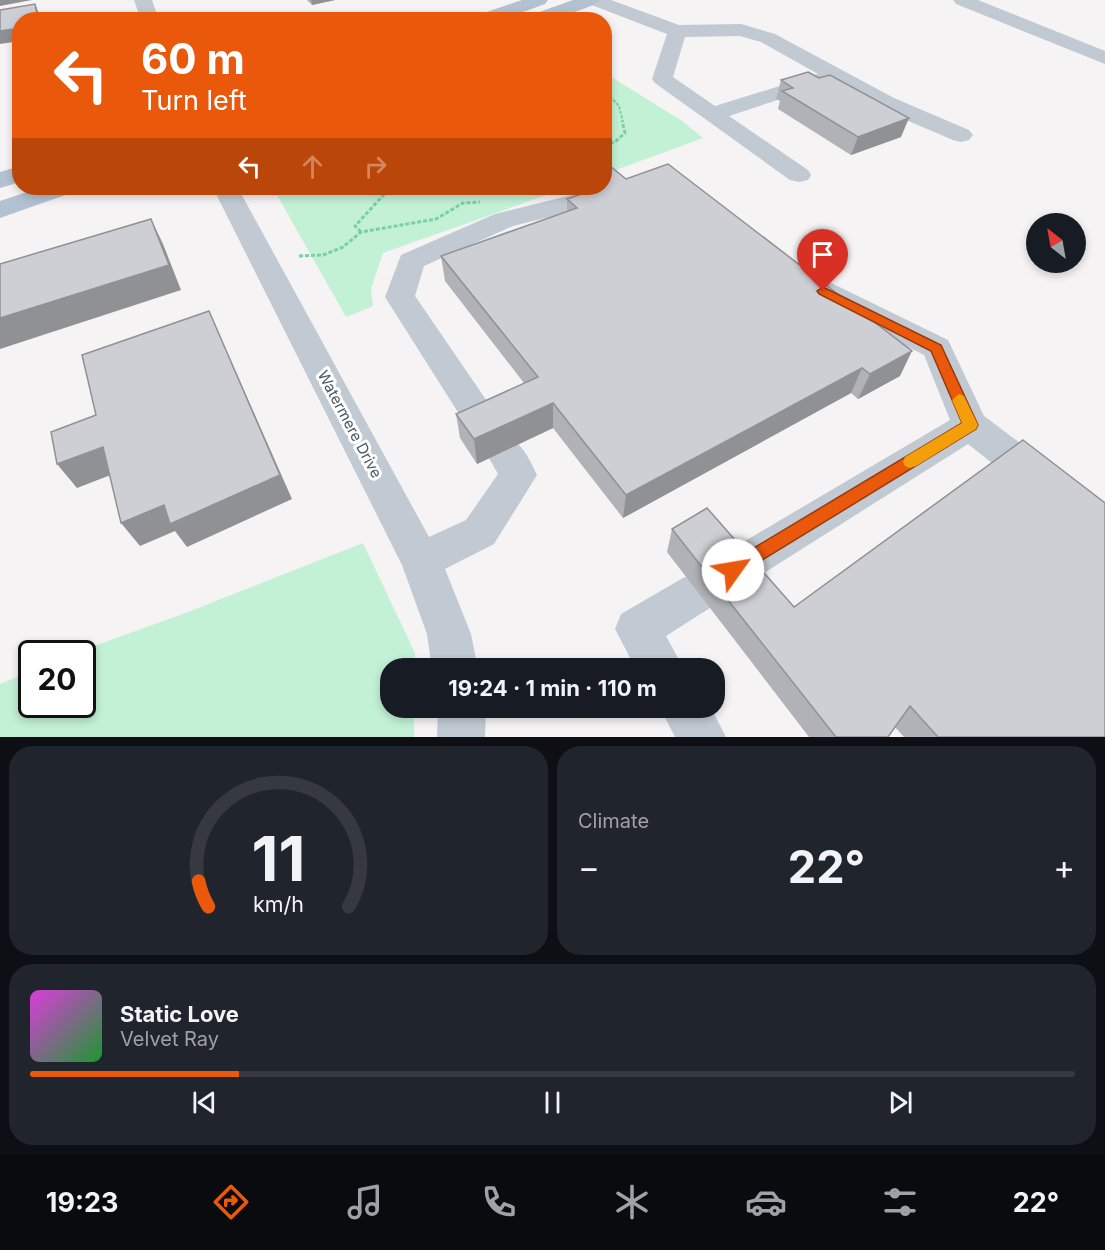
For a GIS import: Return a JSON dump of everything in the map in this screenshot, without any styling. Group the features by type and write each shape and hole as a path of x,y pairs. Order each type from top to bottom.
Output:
{"main road":[{"path":"504,12 538,0"},
{"path":"557,12 590,0"},
{"path":"0,210 42,195"}],"street":[{"path":"595,0 678,31 741,30 768,38 886,104 961,135"},
{"path":"962,0 1105,58"},
{"path":"678,31 662,79 799,175"},
{"path":"712,114 835,75"},
{"name":"Watermere Drive","path":"229,195 421,561 449,633 453,658"},
{"path":"421,561 480,532 518,475 399,297 411,261 504,220 588,199"},
{"path":"784,268 802,281 937,348 970,425 1105,530"},
{"path":"733,570 970,425"},
{"path":"654,658 637,629 698,592"},
{"path":"461,737 462,718"},
{"path":"690,718 702,737"}],"path":[{"path":"612,99 619,106 625,133 612,143"},
{"path":"361,232 355,226 370,212 381,195"},
{"path":"298,256 322,255 343,247 361,232 436,219 463,203 486,202"}],"green space":[{"path":"612,77 682,121 703,138 612,171"},
{"path":"277,195 546,195 383,253 371,289 373,306 346,317"},
{"path":"363,543 415,653 415,658 380,658 380,718 414,718 414,737 0,737 0,684 18,676 18,718 96,718 96,645 188,612"}],"building":[{"path":"35,4 37,12 12,12 12,29 0,31 0,10"},
{"path":"808,72 819,78 830,75 909,118 858,137 782,91 793,88 781,80"},
{"path":"668,164 912,351 870,374 862,368 626,495 553,403 474,439 456,414 538,377 441,256 577,208 567,199 579,195 612,195 612,168 626,179"},
{"path":"151,219 169,265 0,318 0,264"},
{"path":"209,311 280,475 170,524 164,505 121,523 103,447 57,464 51,432 96,415 82,355"},
{"path":"1023,440 1105,503 1105,737 938,737 910,706 888,737 836,737 672,529 707,508 794,607"}],"slow traffic":[{"path":"910,462 970,425 959,400"}],"route":[{"path":"733,570 970,425 937,348 823,291"}]}
